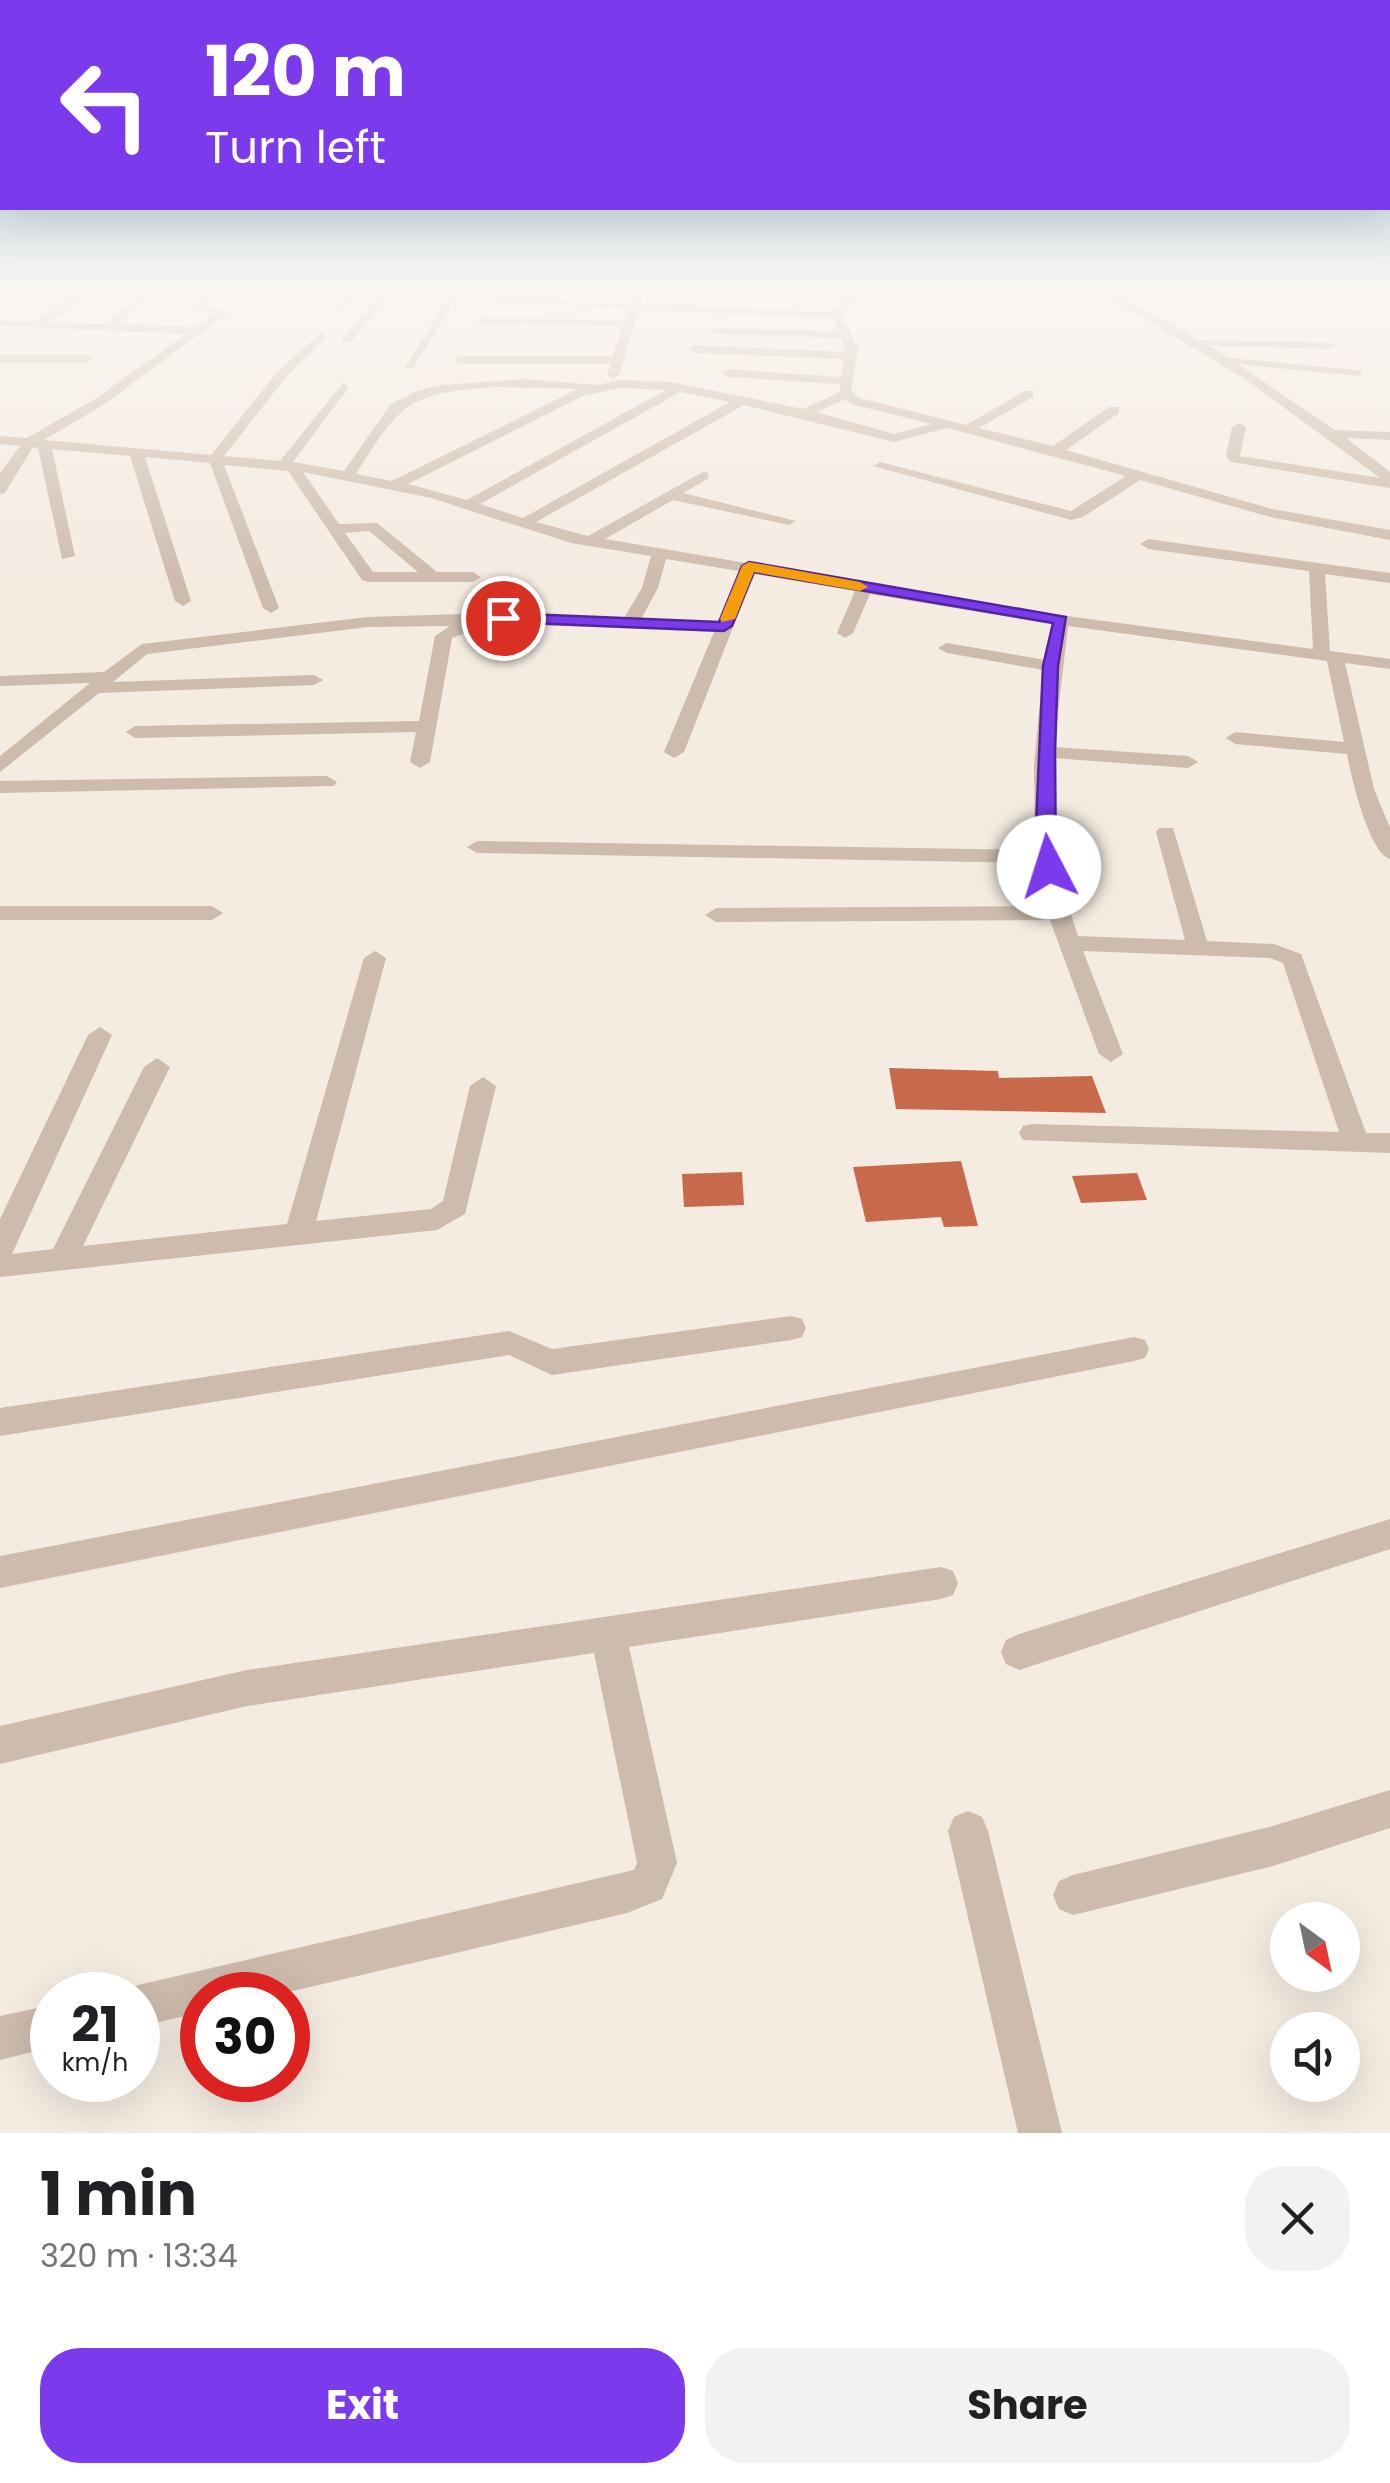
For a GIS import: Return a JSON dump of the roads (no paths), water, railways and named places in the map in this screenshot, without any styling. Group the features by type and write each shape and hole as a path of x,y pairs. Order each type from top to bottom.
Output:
{"street":[{"path":"0,490 8,471 36,443 119,388"},
{"path":"215,458 271,388"},
{"path":"288,466 343,388"},
{"path":"347,476 398,406 411,398 459,388"},
{"path":"394,486 593,388"},
{"path":"468,505 679,388"},
{"path":"683,388 804,413 894,438 946,424"},
{"path":"804,413 845,388"},
{"path":"847,388 872,406 1055,450 1270,513 1390,534"},
{"path":"1268,388 1388,478"},
{"path":"968,430 1030,394"},
{"path":"522,524 741,400"},
{"path":"1055,450 1114,410"},
{"path":"1239,427 1233,456 1236,459 1388,478"},
{"path":"1334,434 1390,436"},
{"path":"0,440 288,466 394,486 591,541 1061,620 1390,664"},
{"path":"36,443 67,556"},
{"path":"136,452 183,600"},
{"path":"215,458 271,608"},
{"path":"288,466 368,577 473,577"},
{"path":"880,466 1070,516 1139,474"},
{"path":"591,541 703,476"},
{"path":"670,495 789,521"},
{"path":"334,529 372,526 434,578"},
{"path":"1148,544 1390,578"},
{"path":"630,623 650,588 660,551"},
{"path":"674,752 749,566"},
{"path":"1318,569 1328,657 1364,789 1390,853"},
{"path":"845,632 865,588"},
{"path":"0,766 133,652 156,646 368,622 484,620 724,626"},
{"path":"420,762 444,636 484,620"},
{"path":"1061,620 1050,666 1047,857 1071,943 1111,1054"},
{"path":"948,648 1050,666"},
{"path":"0,681 314,680"},
{"path":"135,732 429,726"},
{"path":"1235,738 1355,748"},
{"path":"1046,752 1188,762"},
{"path":"0,787 326,782"},
{"path":"1364,789 1390,791"},
{"path":"1166,832 1198,948"},
{"path":"478,848 1047,857"},
{"path":"0,914 212,913"},
{"path":"716,915 1062,913"},
{"path":"1071,943 1274,951 1292,959 1356,1142"},
{"path":"299,1233 375,958"},
{"path":"0,1249 100,1035"},
{"path":"64,1256 157,1066"},
{"path":"0,1266 446,1216 455,1208 483,1086"},
{"path":"1032,1132 1390,1143"},
{"path":"0,1422 509,1343 518,1344 537,1360 552,1362 791,1328"},
{"path":"0,1572 1134,1349"},
{"path":"1020,1652 1390,1534"},
{"path":"0,1745 247,1688 940,1584"},
{"path":"160,2001 628,1894 648,1885 657,1864 608,1634"},
{"path":"1074,1894 1273,1846 1390,1808"},
{"path":"968,1831 1040,2133"},
{"path":"0,2038 30,2031"}]}
